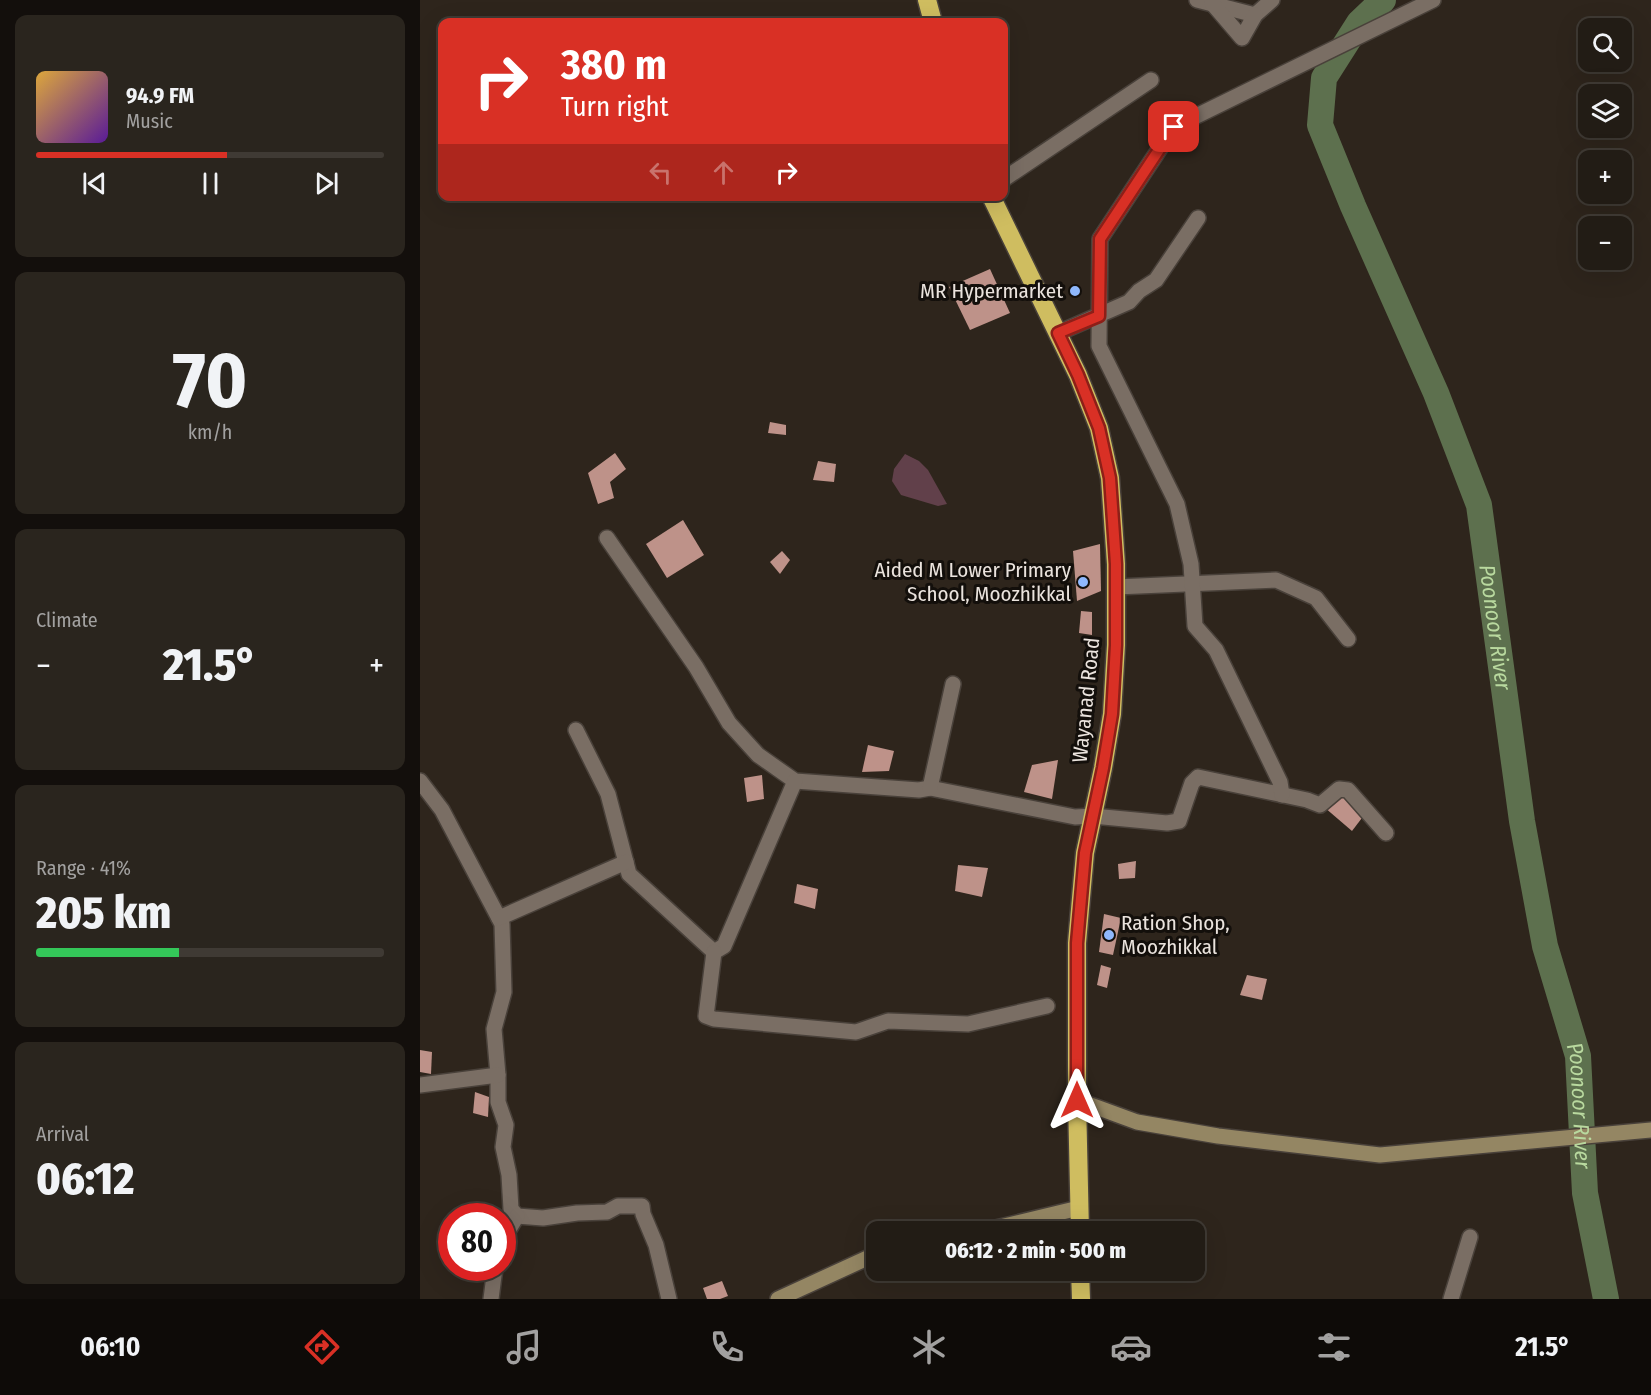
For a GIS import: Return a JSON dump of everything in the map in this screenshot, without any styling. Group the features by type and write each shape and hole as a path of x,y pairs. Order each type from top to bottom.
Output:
{"highway":[{"path":"927,0 932,18"},
{"name":"Wayanad Road","path":"993,201 1078,375 1099,428 1110,478 1116,564 1116,645 1112,714 1085,853 1077,943 1080,1221"},
{"path":"1080,1281 1081,1299"}],"main road":[{"path":"1077,1100 1137,1122 1218,1136 1380,1155 1651,1131"},
{"path":"1025,1221 1079,1208"},
{"path":"778,1299 866,1259"}],"street":[{"path":"1205,2 1242,38 1255,15 1272,0"},
{"path":"1282,795 1280,782 1216,650 1195,626 1191,564 1178,504 1099,346 1100,239 1174,127 1433,0"},
{"path":"1205,2 1255,15"},
{"path":"1008,176 1151,80"},
{"path":"1058,333 1129,302 1139,291 1156,280 1198,218"},
{"path":"607,538 696,667 729,723 758,754 795,781 930,789 1075,817 1092,816 1167,822 1179,821 1192,783 1198,777 1307,800 1320,805 1339,789 1348,790 1386,832"},
{"path":"1116,587 1276,580 1316,598 1348,639"},
{"path":"930,789 953,684"},
{"path":"576,730 608,794 629,874 714,952"},
{"path":"420,781 442,810 502,924 504,992 494,1029 498,1102 506,1125 503,1147 509,1174 511,1209 517,1216 543,1218 577,1213 608,1212 618,1206 642,1206 656,1245 669,1299"},
{"path":"714,952 724,946 795,781"},
{"path":"499,918 626,862"},
{"path":"714,952 706,1016 714,1019 856,1032 888,1021 968,1024 1047,1006"},
{"path":"420,1085 498,1076"},
{"path":"1452,1299 1470,1238"},
{"path":"491,1299 493,1281"}],"shaded area":[{"path":"905,454 919,461 928,470 947,504 938,506 901,495 892,481 894,469"}],"building":[{"path":"990,269 1010,313 970,330 949,287"},
{"path":"770,422 786,425 786,435 768,433"},
{"path":"615,453 626,469 610,482 614,498 598,504 588,473"},
{"path":"818,461 836,464 834,482 813,480"},
{"path":"683,520 704,555 667,578 646,544"},
{"path":"1100,544 1101,591 1077,601 1073,551"},
{"path":"782,551 790,560 780,574 770,562"},
{"path":"1081,611 1092,612 1092,635 1079,633"},
{"path":"868,745 894,751 889,771 862,772"},
{"path":"1058,760 1052,799 1024,792 1032,765"},
{"path":"762,775 764,799 747,802 744,778"},
{"path":"1336,790 1368,810 1352,831 1324,807"},
{"path":"1136,861 1135,878 1119,879 1118,864"},
{"path":"958,865 988,868 982,897 955,891"},
{"path":"797,884 818,889 815,909 794,903"},
{"name":"Ration Shop, Moozhikkal","path":"1104,914 1121,918 1113,955 1099,952"},
{"path":"1101,965 1111,968 1107,988 1097,985"},
{"path":"1247,975 1267,979 1262,1000 1240,995"},
{"path":"420,1050 432,1052 431,1074 420,1072"},
{"path":"475,1092 489,1097 488,1117 473,1113"},
{"path":"722,1281 728,1296 720,1299 707,1299 703,1288"}],"waterway":[{"name":"Poonoor River","path":"1383,0 1359,23 1324,78 1320,125 1353,206 1436,393 1479,505 1522,821 1545,946 1578,1056 1585,1193 1606,1299"}],"place":[{"name":"MR Hypermarket","path":"1075,291"},
{"name":"Aided M Lower Primary School, Moozhikkal","path":"1083,582"},
{"name":"Ration Shop, Moozhikkal","path":"1109,935"}],"route":[{"path":"1077,1100 1077,943 1080,896 1085,853 1112,714 1116,645 1116,564 1110,478 1099,428 1058,333 1099,316 1100,239 1174,127"}]}
